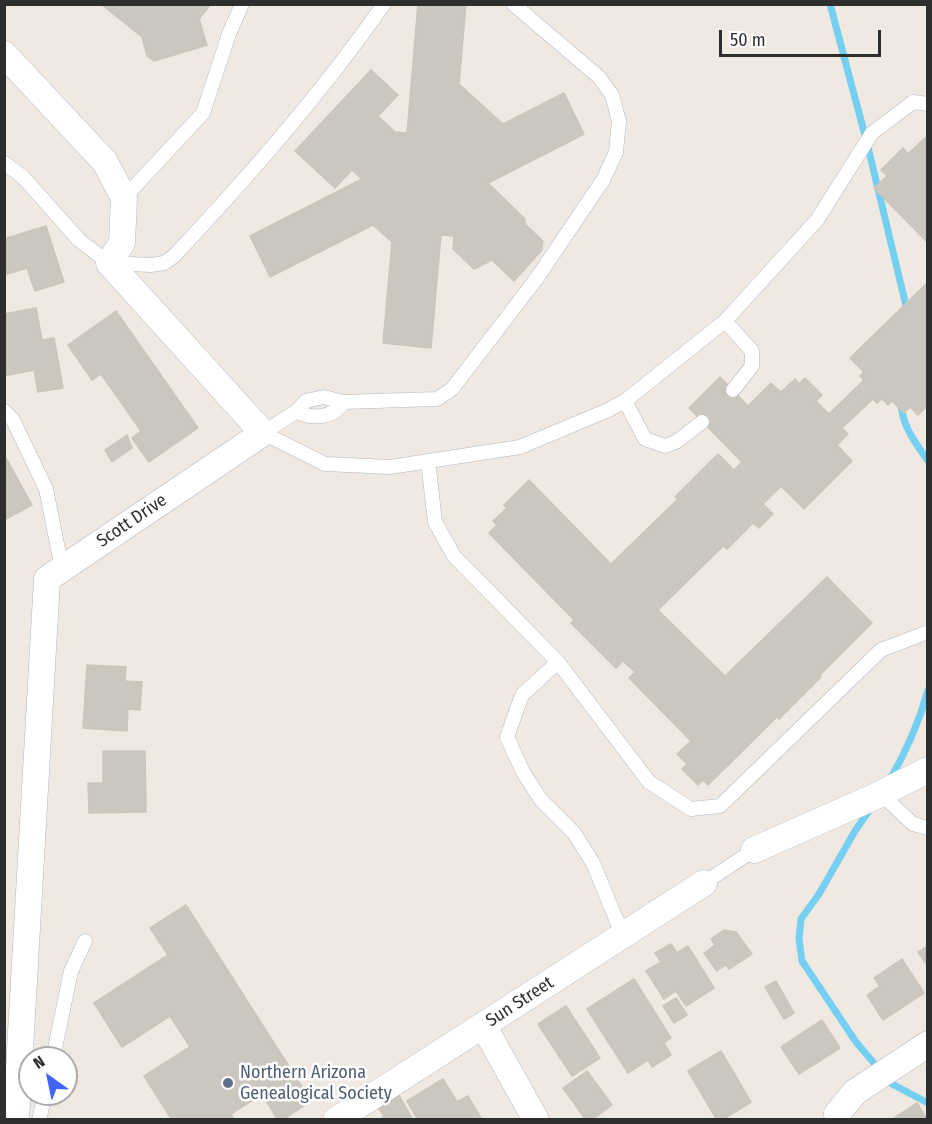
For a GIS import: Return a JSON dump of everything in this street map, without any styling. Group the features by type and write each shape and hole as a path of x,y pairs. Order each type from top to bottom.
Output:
{"street":[{"path":"4,54 105,162 123,198 122,243 109,264 263,433"},
{"name":"Scott Drive","path":"16,1119 47,579 263,433"},
{"path":"754,850 881,794 927,770"},
{"name":"Sun Street","path":"336,1119 704,883"},
{"path":"483,1026 536,1119"},
{"path":"838,1119 837,1114 855,1092 927,1044"}],"lane":[{"path":"123,198 203,113 228,34 242,4"},
{"path":"4,163 23,177 79,240 109,264 164,263 174,256 240,186 352,51 384,4"},
{"path":"263,433 297,411 311,417 334,412 340,409 343,402 437,399 452,389 537,278 603,180 616,152 619,121 612,95 599,77 513,4"},
{"path":"263,433 325,464 390,467 520,447 606,411 625,401 725,321 817,220 872,133 913,102 927,104"},
{"path":"725,321 752,351 752,366 733,390"},
{"path":"625,401 645,438 665,446 676,442 702,422"},
{"path":"4,411 13,420 46,489 62,569"},
{"path":"428,461 435,522 454,556 558,662 649,782 691,809 720,806 881,650 927,632"},
{"path":"558,662 522,695 507,737 523,772 541,800 574,833 593,863 623,936"},
{"path":"881,794 913,824 927,828"},
{"path":"704,883 754,850"},
{"path":"55,1046 71,971 85,941"}],"building":[{"path":"101,4 211,4 199,19 207,45 154,61 147,56 142,37"},
{"path":"418,4 466,4 459,84 503,124 564,93 584,134 488,183 525,219 525,224 543,241 542,250 514,281 492,260 474,269 453,249 454,236 441,235 431,348 383,343 392,242 373,225 270,277 250,236 362,179 352,170 335,188 295,151 371,70 398,95 378,116 395,132 407,133"},
{"path":"928,135 928,243 874,188 887,176 881,170 903,148 908,154"},
{"path":"46,226 64,282 35,291 27,268 4,275 4,239"},
{"path":"928,282 928,405 918,415 910,407 904,413 892,401 888,405 882,399 877,403 873,399 842,428 848,434 837,445 852,461 804,509 781,486 763,504 773,514 759,528 753,523 727,549 723,546 658,610 725,676 827,577 872,623 779,719 777,717 708,785 703,780 698,785 682,769 687,764 677,754 691,741 629,678 635,672 623,661 616,668 571,623 574,620 489,533 497,525 493,521 507,508 504,505 529,480 611,564 678,499 675,497 718,454 734,470 742,462 689,408 720,377 748,406 771,383 781,392 795,379 799,384 805,378 822,395 816,401 829,414 864,380 860,376 864,372 850,358"},
{"path":"36,308 42,340 54,338 63,388 38,392 34,370 4,376 4,314"},
{"path":"116,311 198,428 149,462 132,438 141,431 101,374 92,380 68,345"},
{"path":"127,435 132,448 112,462 105,450"},
{"path":"4,454 32,505 4,520"},
{"path":"87,665 126,667 125,681 142,682 140,710 128,709 127,731 83,728"},
{"path":"103,751 145,751 146,812 89,813 88,783 103,783"},
{"path":"186,905 311,1101 283,1120 278,1120 262,1094 231,1114 234,1120 172,1120 144,1076 190,1047 170,1016 122,1047 94,1003 168,955 150,928"},
{"path":"724,930 736,932 752,954 729,969 726,965 717,971 704,953 715,945 711,939"},
{"path":"671,944 677,953 688,946 714,988 686,1006 676,991 664,999 646,971 661,962 655,953"},
{"path":"928,946 928,967 918,952"},
{"path":"902,959 924,993 883,1020 867,995 880,986 874,978"},
{"path":"634,979 671,1038 664,1043 671,1055 652,1067 648,1060 628,1073 587,1009"},
{"path":"776,981 794,1013 784,1019 765,987"},
{"path":"676,998 687,1015 674,1023 663,1006"},
{"path":"566,1006 600,1058 572,1076 538,1024"},
{"path":"822,1020 840,1048 799,1074 781,1047"},
{"path":"721,1051 751,1102 722,1120 717,1120 688,1071"},
{"path":"587,1071 612,1105 592,1120 586,1120 563,1088"},
{"path":"443,1079 457,1102 468,1096 482,1120 437,1118 418,1120 407,1101"},
{"path":"399,1095 413,1120 379,1120 384,1116 378,1107"},
{"path":"917,1103 927,1120 891,1120"}],"waterway":[{"path":"830,4 867,143 907,310"},
{"path":"901,403 907,426 928,461"},
{"path":"889,781 912,737 928,690"},
{"path":"871,808 819,894 801,919 799,939 802,961 856,1042 879,1069"},
{"path":"886,1077 892,1084 928,1103"}],"place":[{"name":"Northern Arizona Genealogical Society","path":"228,1083"}]}
